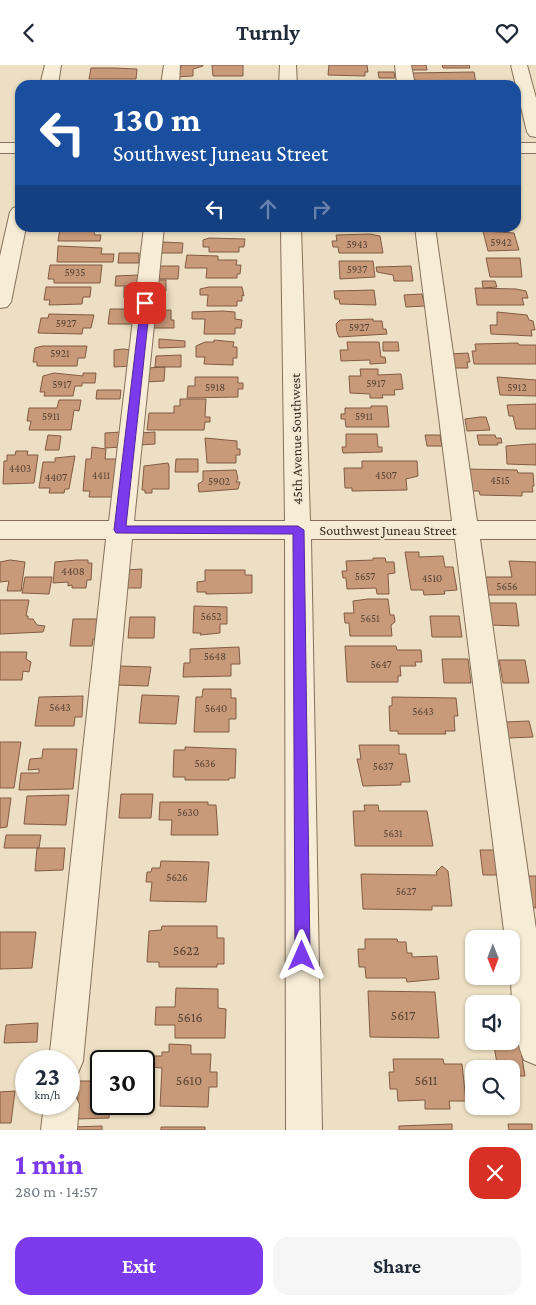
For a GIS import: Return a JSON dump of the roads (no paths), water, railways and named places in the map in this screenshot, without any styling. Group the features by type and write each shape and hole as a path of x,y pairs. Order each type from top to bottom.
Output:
{"street":[{"path":"50,80 54,65"},
{"path":"170,80 172,65"},
{"path":"288,65 288,80"},
{"path":"403,65 405,80"},
{"path":"519,65 536,132"},
{"path":"0,147 15,147"},
{"path":"521,148 536,148"},
{"path":"0,302 16,232"},
{"path":"67,1050 120,530 153,232"},
{"name":"45th Avenue Southwest","path":"291,232 298,530 304,1130"},
{"path":"426,232 536,1049"},
{"name":"Southwest Juneau Street","path":"0,530 536,530"},
{"path":"59,1130 60,1115"}]}
